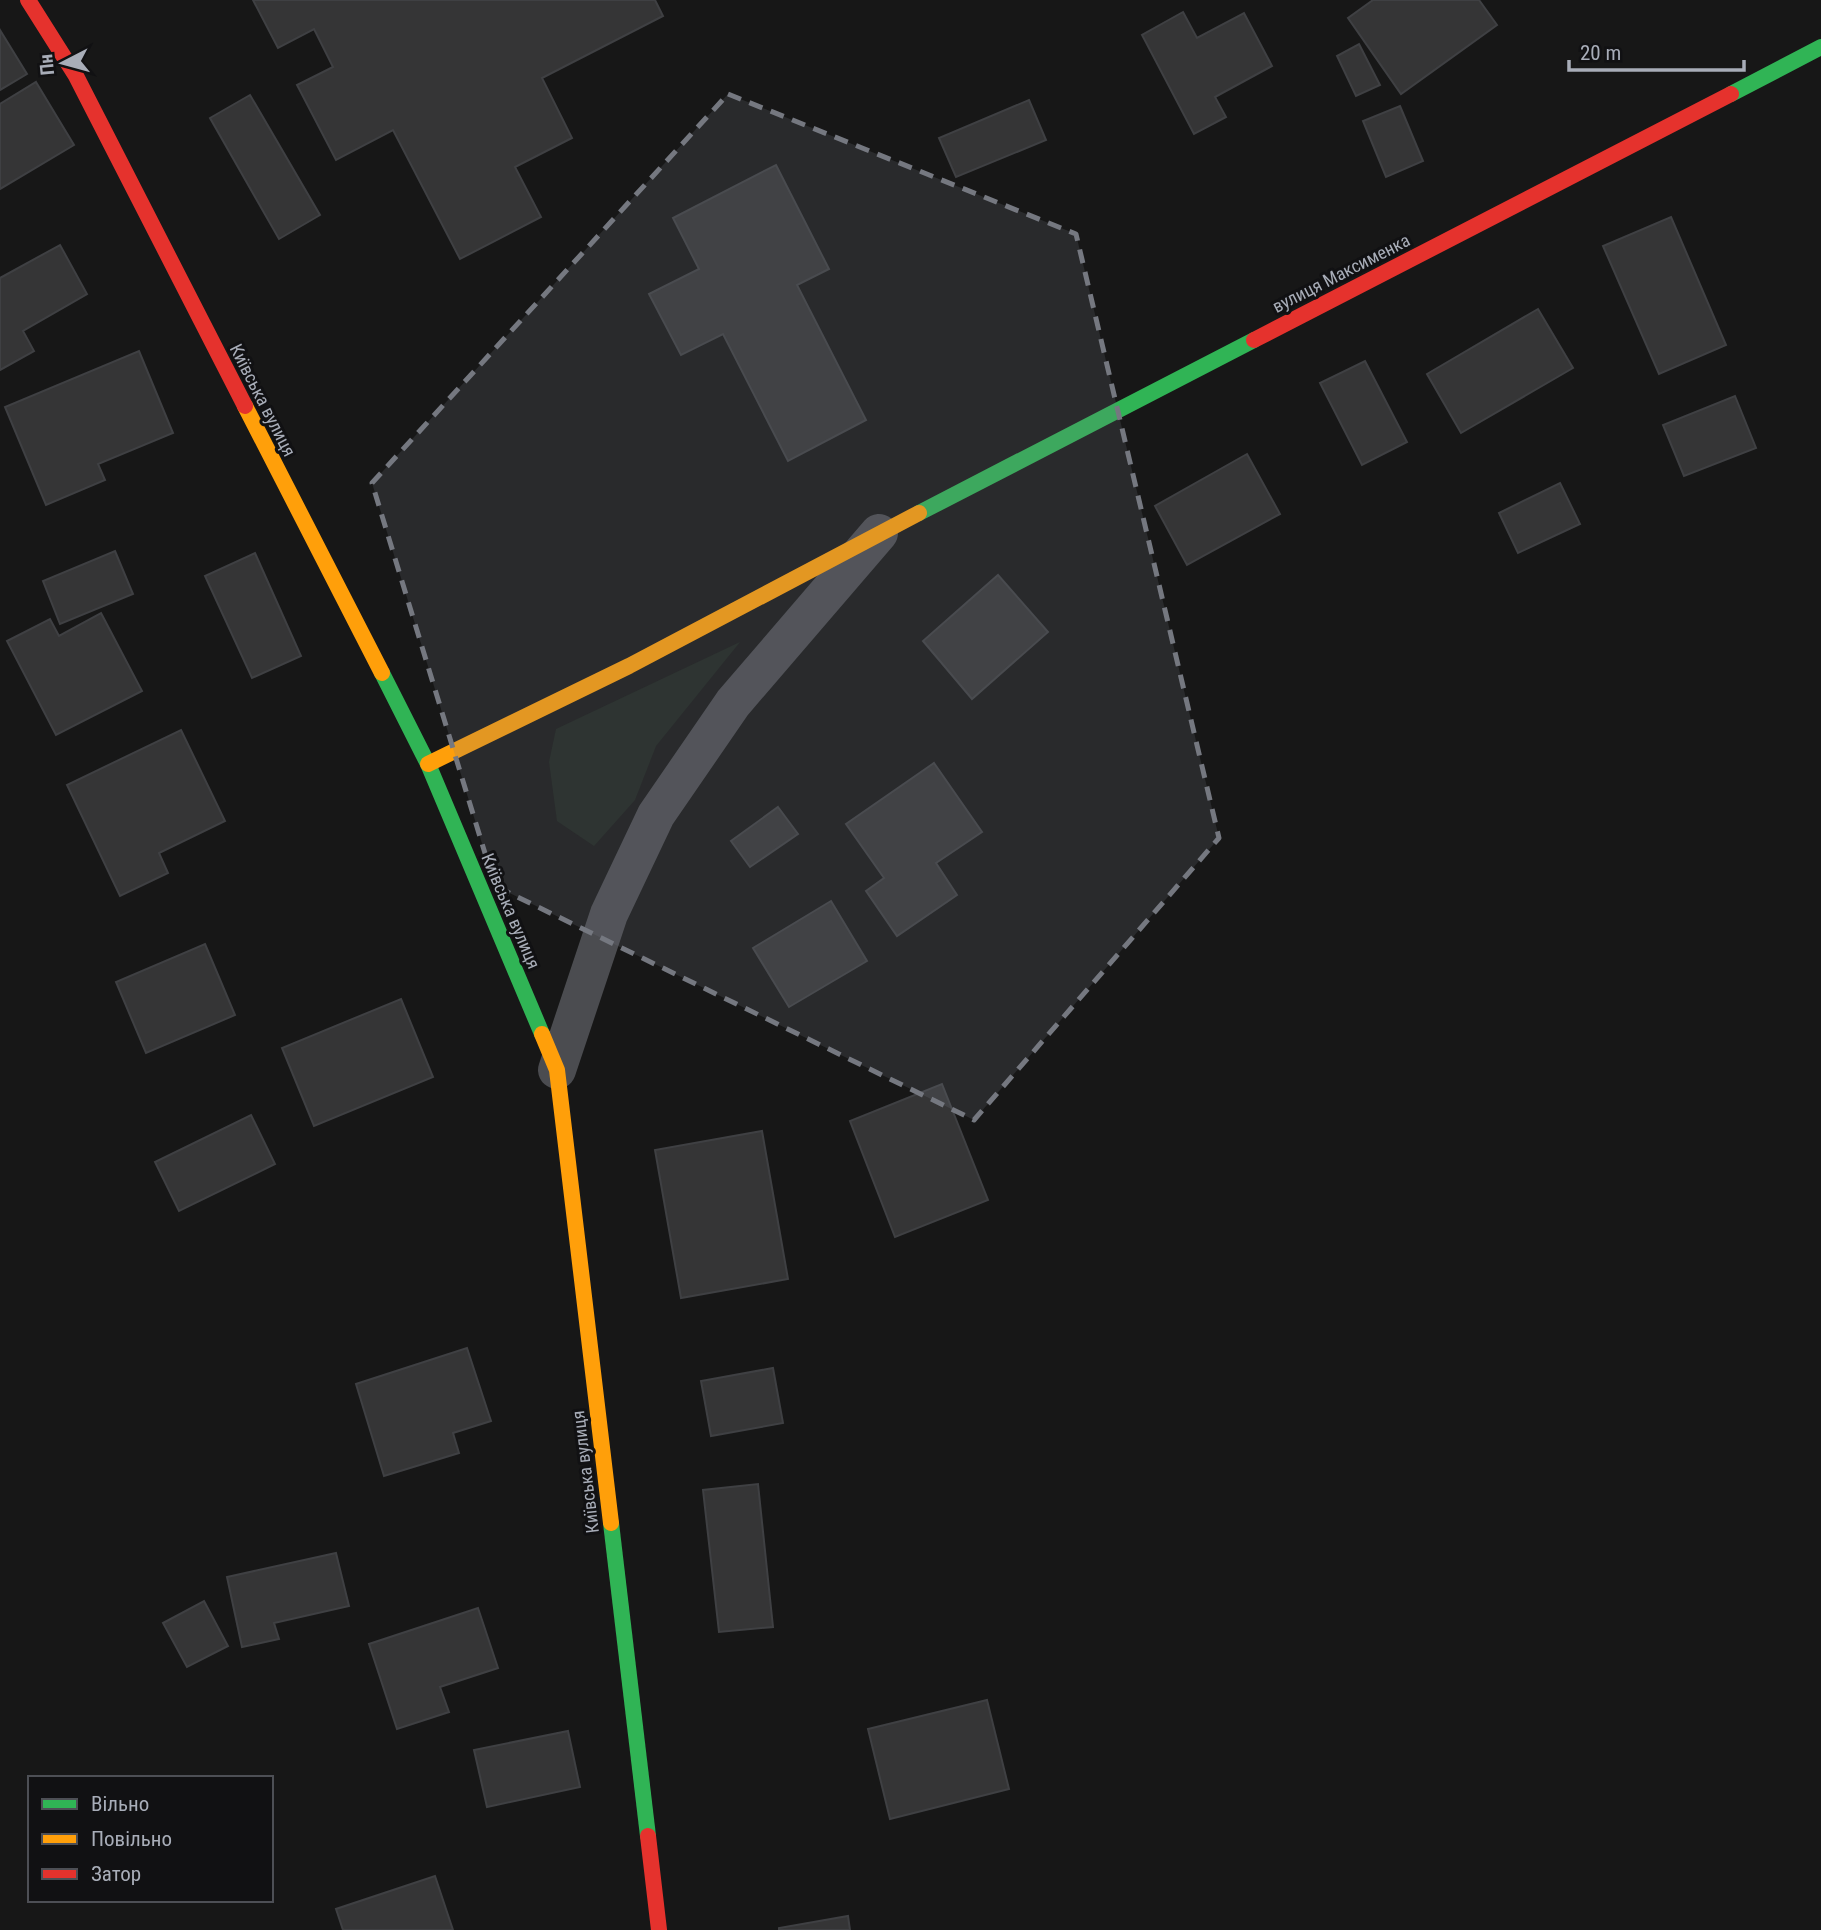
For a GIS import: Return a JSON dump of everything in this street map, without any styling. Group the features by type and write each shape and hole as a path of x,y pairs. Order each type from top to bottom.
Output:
{"street":[{"name":"Київська вулиця","path":"28,0 76,76 429,764 556,1070 659,1930"},
{"name":"вулиця Максименка","path":"429,764 629,666 879,533 1821,47"},
{"path":"556,1070 609,914 656,815 733,703 879,533"}],"highlighted area":[{"path":"728,94 1076,234 1219,838 974,1120 495,886 372,483"}],"shaded area":[{"path":"740,642 656,746 635,800 594,846 557,821 549,762 556,729"}],"building":[{"path":"253,0 655,0 663,16 542,78 572,138 515,167 541,217 460,259 393,130 336,160 297,85 333,67 314,29 278,48"},
{"path":"1373,0 1479,0 1497,25 1401,94 1348,18"},
{"path":"1183,12 1197,38 1244,13 1272,66 1215,97 1226,117 1194,134 1142,35"},
{"path":"0,30 27,74 0,90"},
{"path":"1359,44 1380,85 1356,96 1337,56"},
{"path":"36,82 74,145 0,189 0,104"},
{"path":"250,95 320,215 279,239 210,118"},
{"path":"1029,100 1046,140 956,177 939,138"},
{"path":"1400,106 1423,161 1386,177 1363,121"},
{"path":"776,165 829,269 797,285 866,420 788,461 723,334 681,355 649,294 699,269 673,218"},
{"path":"1671,217 1726,345 1659,374 1603,246"},
{"path":"60,245 87,294 23,331 34,351 0,370 0,278"},
{"path":"1538,309 1573,368 1461,433 1427,374"},
{"path":"139,351 173,433 98,464 105,480 46,505 5,407"},
{"path":"1365,361 1407,442 1362,465 1320,383"},
{"path":"1735,396 1756,448 1684,476 1663,425"},
{"path":"1247,454 1280,514 1187,565 1155,506"},
{"path":"1560,483 1580,524 1518,553 1499,513"},
{"path":"115,551 133,594 60,624 43,581"},
{"path":"255,553 301,656 252,678 205,576"},
{"path":"998,575 1048,632 972,699 923,641"},
{"path":"101,613 142,691 56,735 7,641 50,619 59,636"},
{"path":"181,730 225,821 159,853 168,873 120,896 67,785"},
{"path":"934,763 982,832 936,863 957,895 897,936 866,891 884,878 846,824"},
{"path":"778,807 798,834 750,867 731,841"},
{"path":"831,901 867,961 789,1007 753,948"},
{"path":"205,944 235,1015 146,1053 116,982"},
{"path":"401,999 433,1077 314,1126 282,1048"},
{"path":"942,1084 988,1200 895,1237 850,1121"},
{"path":"251,1115 275,1164 179,1211 155,1162"},
{"path":"762,1131 788,1279 681,1298 655,1150"},
{"path":"467,1348 491,1421 453,1433 459,1453 384,1476 356,1384"},
{"path":"773,1368 783,1423 711,1436 701,1381"},
{"path":"758,1484 773,1627 719,1632 703,1490"},
{"path":"336,1553 349,1606 274,1623 279,1639 242,1647 227,1577"},
{"path":"204,1601 228,1646 187,1667 163,1623"},
{"path":"478,1608 498,1668 440,1687 449,1712 397,1729 369,1644"},
{"path":"987,1700 1009,1789 890,1819 868,1729"},
{"path":"568,1731 580,1787 487,1807 474,1750"},
{"path":"435,1876 453,1930 343,1930 336,1909"},
{"path":"848,1916 850,1930 779,1930 779,1928"}],"traffic: fast":[{"path":"1731,94 1821,47"},
{"path":"919,513 1254,340"},
{"path":"382,673 428,764 542,1034"},
{"path":"611,1523 648,1836"}],"traffic: slow":[{"path":"245,406 382,673"},
{"path":"428,764 629,666 919,513"},
{"path":"542,1034 557,1070 611,1523"}],"traffic: jam":[{"path":"28,0 76,76 245,406"},
{"path":"1254,340 1731,94"},
{"path":"648,1836 659,1930"}]}
